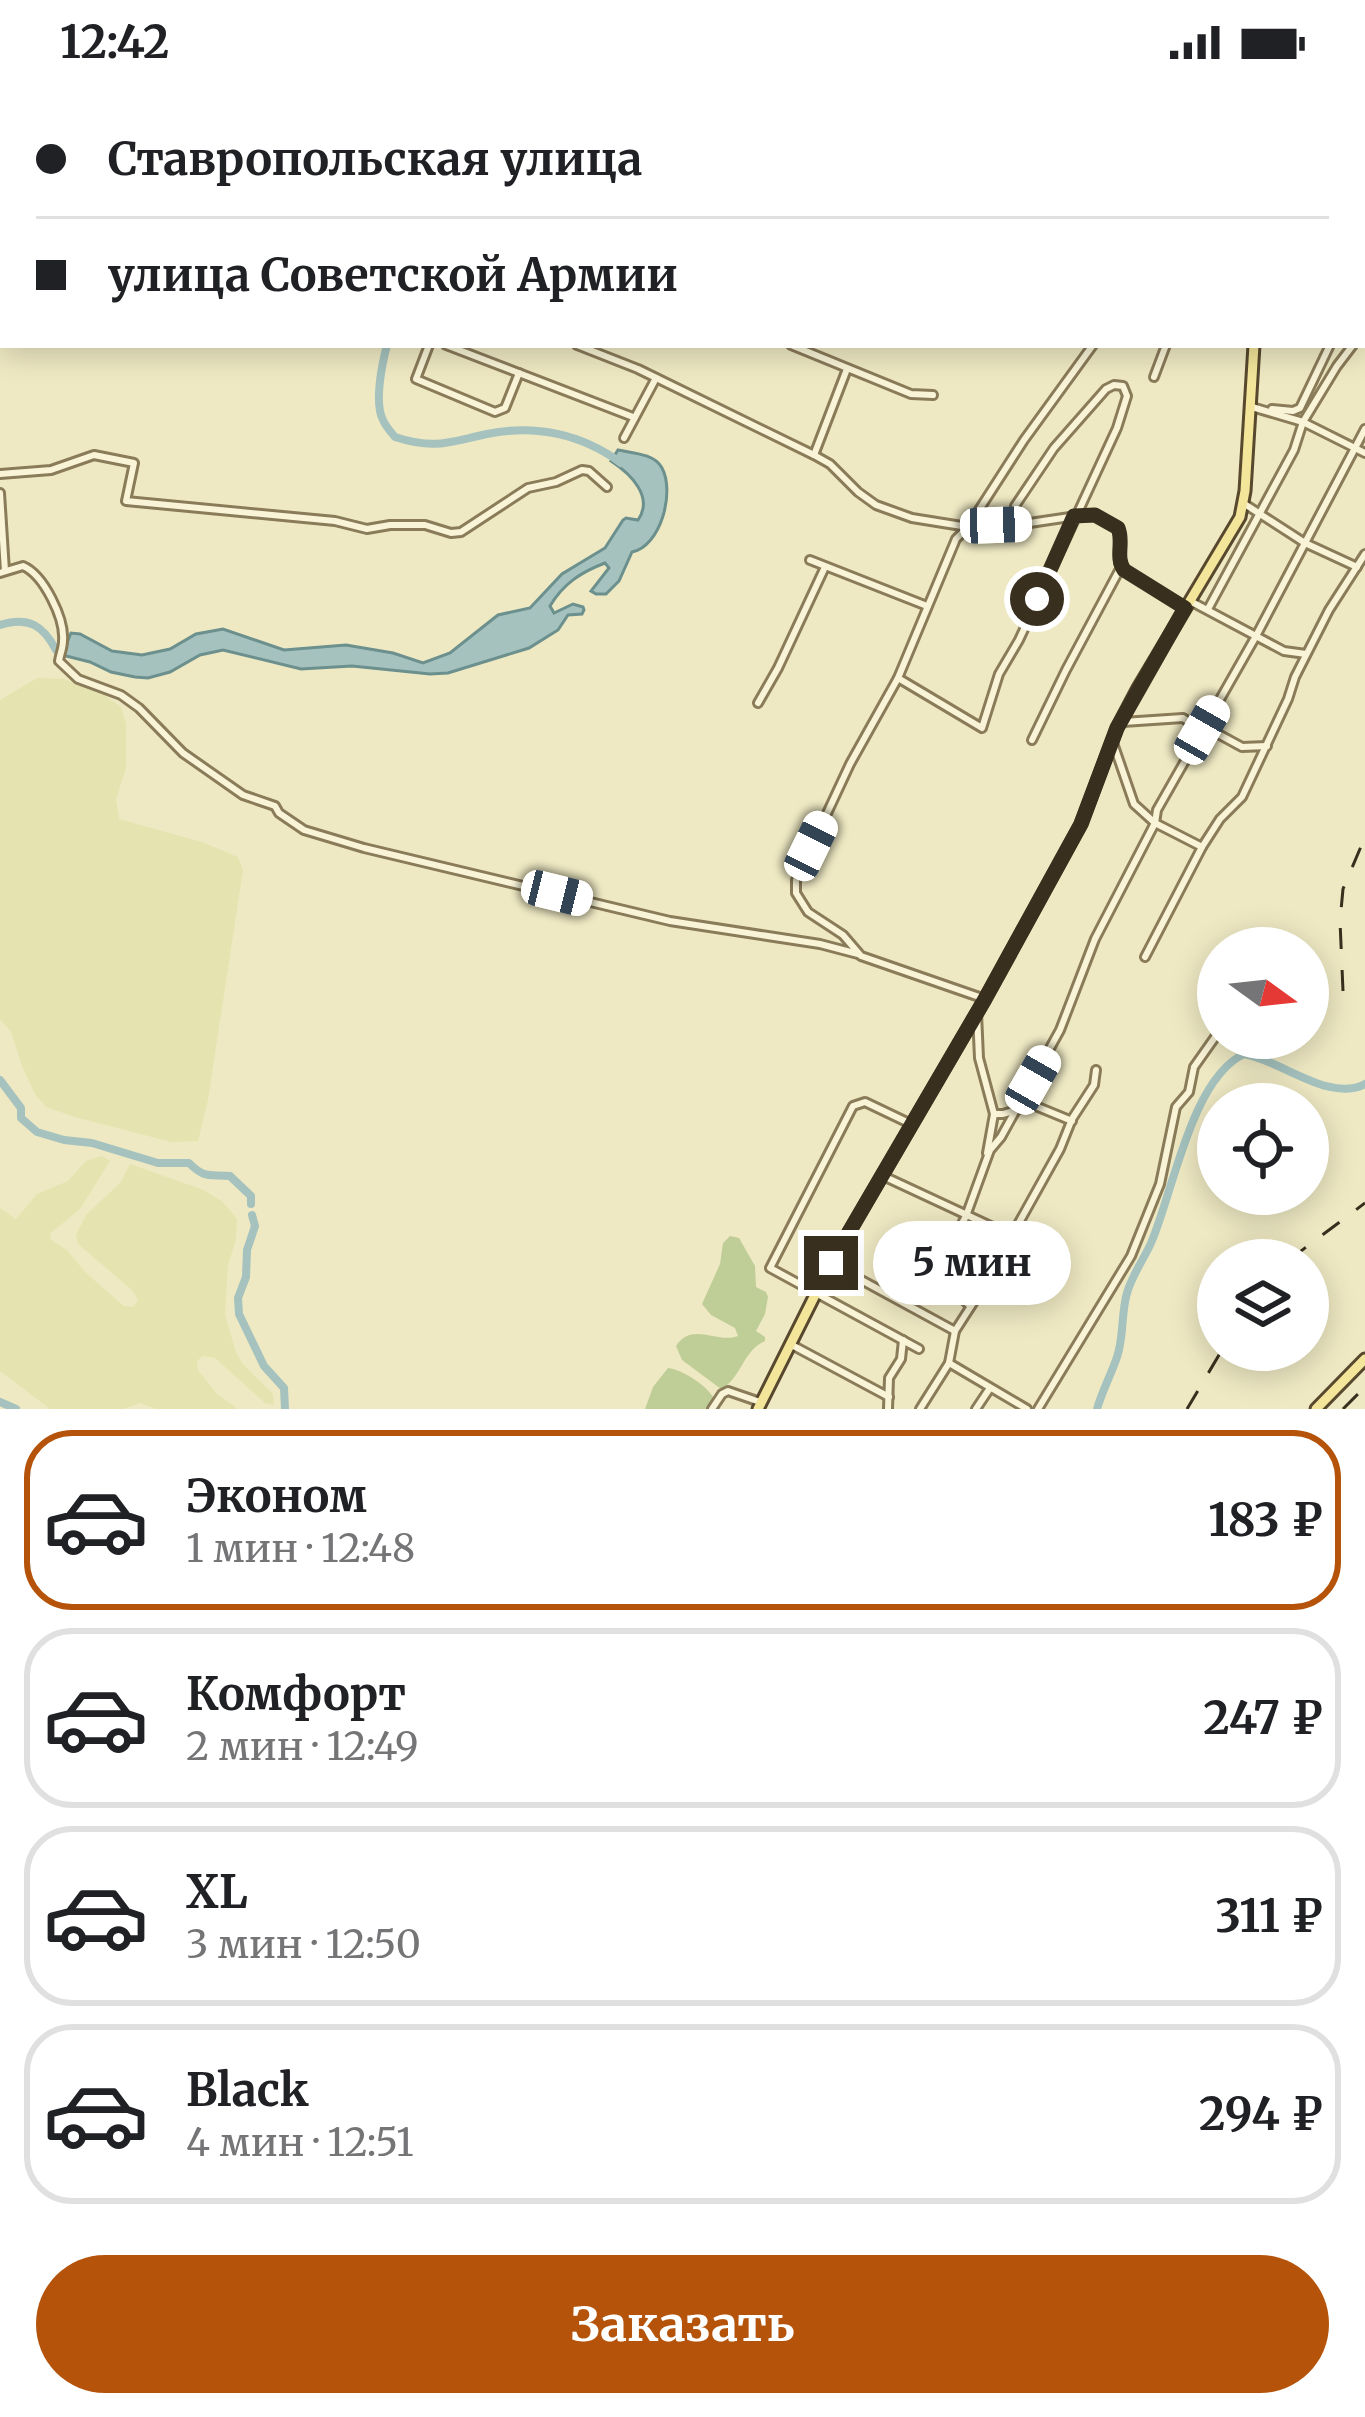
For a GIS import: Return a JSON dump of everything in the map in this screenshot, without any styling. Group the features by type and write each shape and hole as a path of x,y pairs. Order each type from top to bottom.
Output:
{"main road":[{"path":"759,1405 831,1263 1081,824 1120,722 1240,517 1254,348"},
{"path":"1316,1409 1365,1359"}],"street":[{"path":"428,348 416,379 495,412 505,408 519,373"},
{"path":"454,348 633,417"},
{"path":"585,348 814,455 885,510 968,527 1095,515 1118,528 1121,567 1032,740"},
{"path":"799,348 910,394 933,395"},
{"path":"830,360 835,348"},
{"path":"985,999 871,962 843,935 812,916 795,887 850,764 898,678 956,539 1091,348"},
{"path":"1154,377 1165,348"},
{"path":"1267,410 1300,408 1329,348"},
{"path":"1208,609 1294,450 1303,422 1351,348"},
{"path":"814,455 847,369"},
{"path":"624,438 656,378"},
{"path":"898,678 982,728 1003,664 1019,640 1117,428 1127,392 1123,386 1106,389 1021,496 1014,509 1023,524"},
{"path":"1249,406 1303,422 1365,452"},
{"path":"987,1157 1060,1030 1104,920 1155,823 1157,810 1365,429"},
{"path":"0,474 50,470 88,456 134,463 126,501 335,521 367,530 425,525 451,533 461,532 528,488 582,470 590,471 607,487"},
{"path":"0,493 2,572 30,568 52,599 63,635 59,661 79,680 122,695 201,766 243,796 275,806 304,830 652,917 859,954"},
{"path":"1243,503 1305,543 1358,567"},
{"path":"1145,957 1202,847 1242,796 1306,654 1365,554"},
{"path":"810,560 927,606"},
{"path":"1121,567 1284,651 1306,654"},
{"path":"758,704 825,568"},
{"path":"1120,722 1183,718 1242,747 1267,746"},
{"path":"1112,741 1130,799 1139,810 1202,847"},
{"path":"970,1306 938,1273 987,1157 994,1114 979,1058 977,1013"},
{"path":"1038,1409 1131,1256 1160,1184 1176,1107 1190,1092 1200,1059"},
{"path":"921,1409 949,1363 956,1331 1060,1149 1094,1084 1096,1070"},
{"path":"911,1124 865,1102 853,1106 770,1268 919,1349"},
{"path":"994,1114 1033,1105 1072,1120"},
{"path":"881,1175 1012,1236"},
{"path":"831,1263 956,1331"},
{"path":"888,1409 889,1378 901,1359 903,1340"},
{"path":"790,1344 889,1397"},
{"path":"949,1363 1027,1409"},
{"path":"976,1409 990,1388"},
{"path":"712,1409 728,1391 759,1405"}],"green space":[{"path":"37,678 64,679 99,691 121,707 126,768 116,799 119,819 202,842 238,857 243,870 198,1141 171,1142 46,1107 35,1094 11,1032 0,1019 0,700"},
{"path":"102,1156 110,1161 80,1209 50,1239 124,1306 133,1307 138,1300 133,1291 78,1244 76,1235 86,1215 120,1183 130,1164 204,1190 223,1202 237,1219 225,1315 236,1352 273,1394 274,1405 265,1403 215,1358 203,1356 197,1361 198,1370 217,1394 238,1409 155,1409 140,1403 124,1409 50,1409 0,1371 0,1208 16,1219 37,1194 68,1181 86,1161"},
{"path":"730,1236 739,1238 755,1266 756,1287 768,1297 756,1331 765,1341 721,1389 682,1360 676,1346 689,1335 738,1336 735,1328 711,1315 702,1304 720,1264 723,1243"},
{"path":"668,1368 706,1389 714,1399 708,1409 645,1409 653,1387"}],"water":[{"path":"618,450 649,457 662,468 667,490 658,529 642,548 632,552 619,581 606,594 591,591 609,568 605,563 567,585 550,606 554,613 573,604 583,607 582,614 568,615 558,630 529,648 448,673 430,674 352,666 301,669 223,650 148,678 111,672 62,655 71,633 112,651 142,655 223,629 284,650 346,645 423,663 450,653 498,615 530,608 562,574 605,548 623,520 638,520 642,495 633,479 611,461"}],"waterway":[{"path":"386,348 379,404 395,437 432,444 505,431 540,431 574,438 621,463"},
{"path":"0,625 34,625 56,650"},
{"path":"1097,1409 1119,1349 1129,1286 1151,1243 1197,1112 1226,1067 1244,1054 1336,1088 1365,1084"},
{"path":"0,1080 21,1108 21,1118 37,1132 158,1163 189,1163 208,1175 230,1176 251,1196 251,1204"},
{"path":"252,1215 255,1226 238,1298 239,1314 264,1366 284,1388 285,1409"},
{"path":"0,1402 16,1409"}],"railway":[{"path":"1343,991 1343,889 1365,837"},
{"path":"1317,1239 1365,1203"},
{"path":"1187,1409 1210,1371"},
{"path":"1343,1409 1365,1387"}],"route":[{"path":"831,1263 1086,815 1117,728 1185,608 1124,570 1119,562 1118,528 1090,514 1074,516 1037,599"}]}
